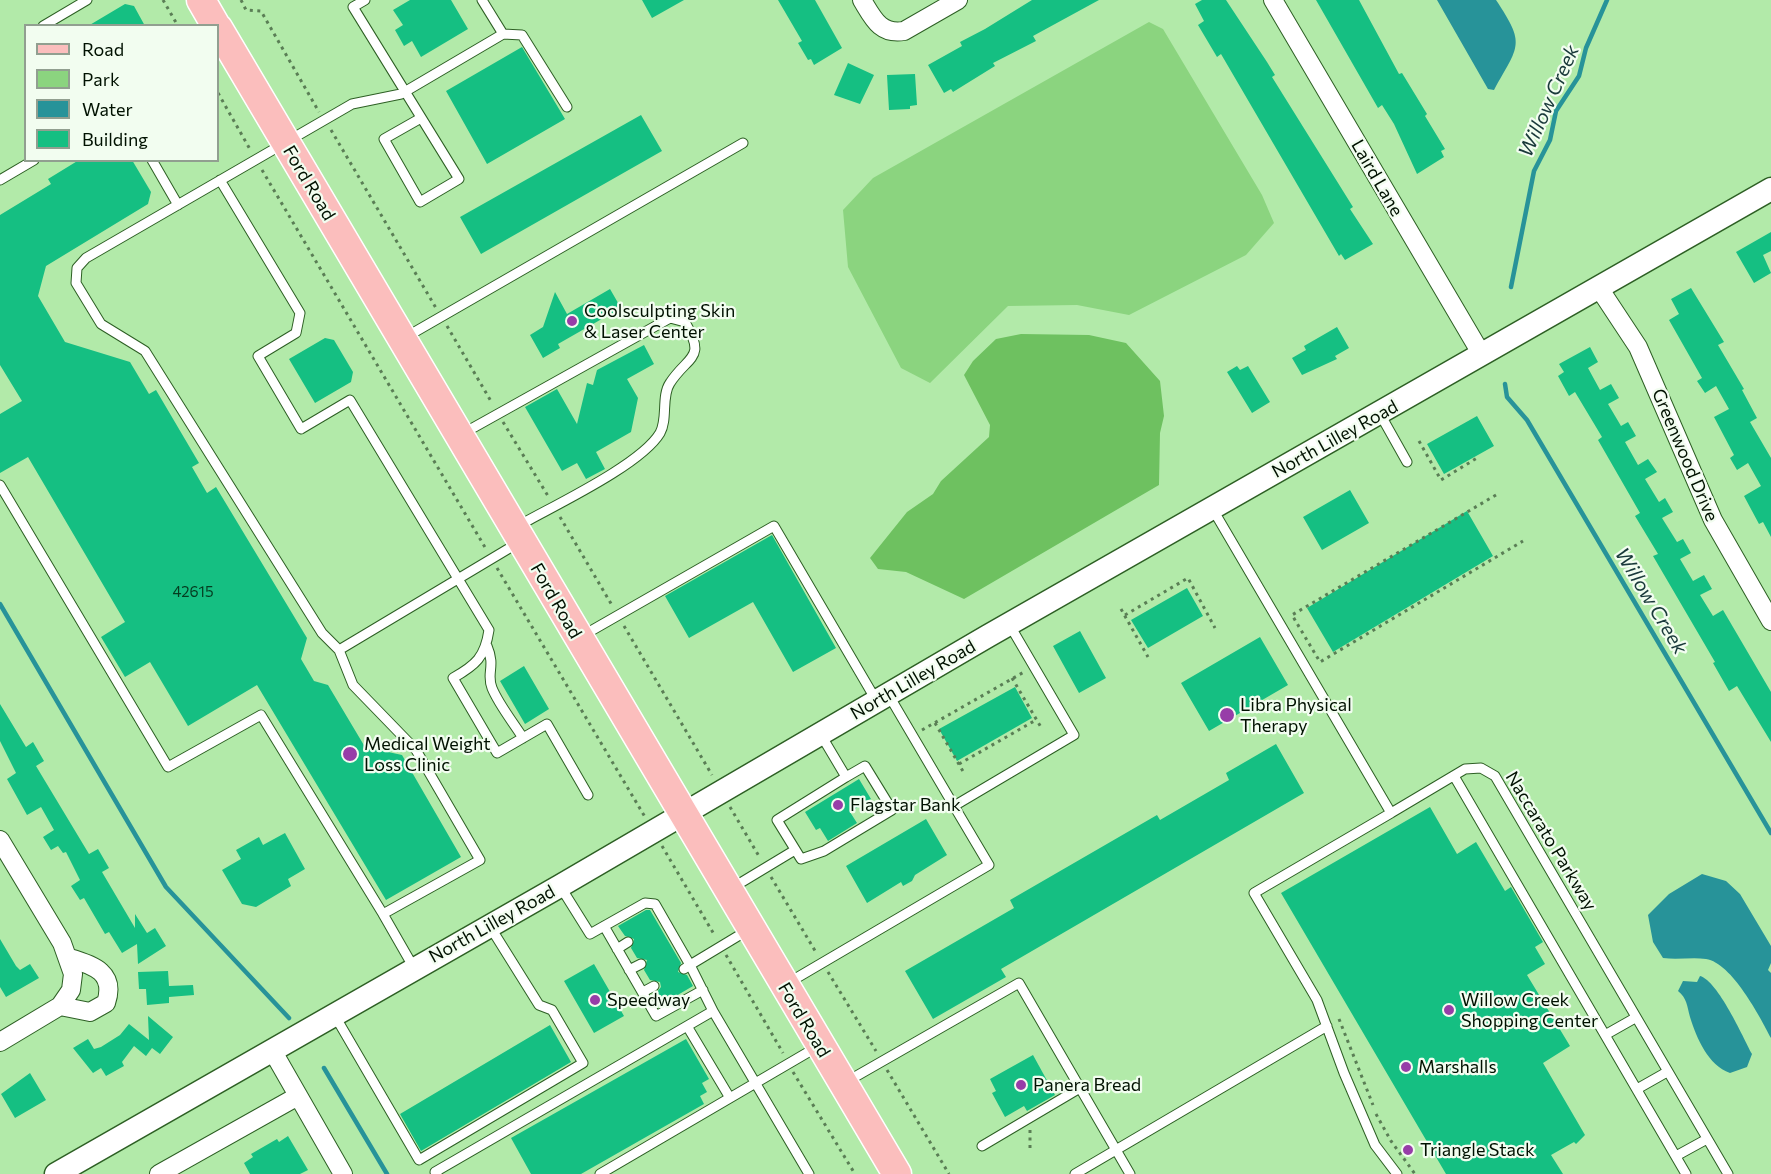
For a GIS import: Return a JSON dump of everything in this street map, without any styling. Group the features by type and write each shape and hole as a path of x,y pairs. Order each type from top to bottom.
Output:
{"main road":[{"name":"Ford Road","path":"201,0 215,24"},
{"name":"Ford Road","path":"219,30 819,1046 897,1174"}],"street":[{"path":"862,0 876,24 885,31 895,33 904,31 958,0"},
{"name":"Laird Lane","path":"1273,0 1482,355"},
{"name":"North Lilley Road","path":"56,1174 489,924 560,886 681,813 1009,624 1771,189"},
{"name":"Greenwood Drive","path":"1599,288 1638,347 1713,520 1769,614"},
{"path":"0,840 69,958 73,982 66,999 60,1006 0,1042"},
{"path":"60,1006 90,1012 106,1003 108,996 109,984 103,973 69,958"},
{"path":"272,1050 343,1174"},
{"path":"159,1174 298,1096"}],"lane":[{"path":"365,0 353,7 459,179 420,202 384,139 421,118"},
{"path":"482,0 503,34"},
{"path":"46,24 80,2"},
{"path":"384,914 480,860 416,750 353,685 339,650 322,633 145,351 101,324 76,283 77,268 86,258 352,104 405,92 503,34 522,35 567,107"},
{"path":"401,339 743,143"},
{"path":"0,180 31,162"},
{"path":"153,162 178,205"},
{"path":"220,180 300,313 296,333 258,356 301,429 350,400 489,630 487,646 474,667 453,678 497,753 547,724 588,795"},
{"path":"339,650 492,559 517,535 636,458 660,432 669,384 695,357 696,341 685,322 670,318 458,436"},
{"path":"1380,414 1407,462"},
{"path":"0,485 168,767 261,715 384,914 414,968"},
{"path":"1212,508 1391,813"},
{"path":"578,639 774,526 844,645 882,697 954,806 989,865 784,986"},
{"path":"954,806 1074,735 1009,624"},
{"path":"487,646 493,662 490,678 492,689 523,738"},
{"path":"820,733 846,777"},
{"path":"866,766 892,810 824,851 801,859 795,850 777,820 866,766"},
{"name":"Naccarato Parkway","path":"1327,1026 1317,1000 1254,893 1454,776 1474,767 1495,776 1728,1174"},
{"path":"1454,776 1686,1174"},
{"path":"728,891 795,850"},
{"path":"560,886 590,934 645,903 655,904 661,923 703,990 713,1011 809,1174"},
{"path":"419,1160 583,1063 552,1010 539,1005 489,924"},
{"path":"604,926 656,1016 703,990"},
{"path":"687,967 750,929"},
{"path":"617,949 628,942"},
{"path":"629,970 641,964"},
{"path":"842,1084 1019,983 1130,1174"},
{"path":"643,992 654,986"},
{"path":"334,1014 419,1160 436,1173 713,1011"},
{"path":"1605,1035 1635,1018"},
{"path":"687,1026 730,1098"},
{"path":"1075,1174 1327,1026 1344,1073 1376,1145 1396,1174"},
{"path":"600,1174 819,1046"},
{"path":"1636,1089 1667,1072"},
{"path":"982,1146 1080,1088"},
{"path":"1676,1156 1707,1139"}],"path":[{"path":"163,0 177,24"},
{"path":"241,0 246,10 261,10 315,105"},
{"path":"219,95 637,805"},
{"path":"328,125 434,303"},
{"path":"445,323 491,401"},
{"path":"501,420 546,493"},
{"path":"1419,441 1441,480 1477,458"},
{"path":"1417,451 1423,448"},
{"path":"1496,495 1292,615 1320,662 1523,541"},
{"path":"556,511 610,602"},
{"path":"1125,615 1188,578 1215,628"},
{"path":"1121,609 1148,657"},
{"path":"626,630 711,774"},
{"path":"920,731 1024,672"},
{"path":"1012,678 1042,729"},
{"path":"959,764 1036,720"},
{"path":"934,723 964,773"},
{"path":"735,816 949,1174"},
{"path":"668,856 855,1174"},
{"path":"1030,1143 1030,1150"}],"green space":[{"path":"1149,22 1163,29 1262,195 1274,223 1246,255 1129,315 1077,305 1008,306 930,383 901,368 848,267 843,210 873,178"},
{"path":"1021,334 1089,335 1126,343 1160,381 1164,416 1160,433 1159,485 964,599 906,572 878,569 870,558 907,512 933,494 941,481 989,437 990,425 964,375 973,361 996,339"}],"water":[{"path":"1437,0 1496,0 1506,15 1515,36 1516,45 1514,54 1494,90 1488,89"},
{"path":"1702,874 1726,881 1740,894 1771,946 1771,963 1768,970 1771,973 1771,1038 1744,992 1726,970 1706,959 1663,958 1653,942 1648,915 1669,894"},
{"path":"1700,976 1707,980 1722,998 1736,1023 1752,1054 1747,1067 1730,1073 1715,1064 1704,1050 1685,999 1678,991 1683,981 1697,982"}],"building":[{"path":"410,0 451,0 468,29 421,57 412,41 404,46 395,30 403,25 393,10"},
{"path":"642,0 684,0 652,18"},
{"path":"778,0 815,0 842,48 814,65 811,59 808,60 798,43 802,41"},
{"path":"1032,0 1099,0 1033,36 1036,41 993,63 995,66 953,92 951,89 944,93 928,65 962,46 960,42"},
{"path":"1202,0 1226,0 1275,75 1272,77 1353,207 1350,209 1373,244 1345,260 1341,254 1339,256 1221,54 1217,57 1198,25 1204,21 1195,4"},
{"path":"1316,0 1359,0 1399,74 1402,73 1427,114 1425,116 1445,149 1441,151 1444,157 1417,174 1394,124 1382,105 1378,108"},
{"path":"125,4 134,6 144,24 91,24"},
{"path":"522,47 565,119 487,164 446,91"},
{"path":"848,63 874,75 860,104 834,95"},
{"path":"915,74 917,105 910,106 910,109 889,110 887,75"},
{"path":"641,115 662,151 481,254 460,217"},
{"path":"76,162 133,162 151,192 148,204 46,266 38,296 65,342 130,362 149,394 156,390 199,463 192,467 207,493 216,487 307,638 301,659 314,681 328,685 365,747 402,755 461,857 386,900 257,685 188,726 150,662 125,677 101,637 125,622 28,457 0,473 0,414 22,401 0,365 0,215 51,184 48,179"},
{"path":"1771,232 1771,251 1763,255 1771,273 1754,283 1736,252"},
{"path":"1691,288 1724,342 1718,345 1744,389 1742,390 1757,418 1750,422 1771,458 1771,537 1763,522 1759,524 1744,496 1761,486 1748,463 1737,470 1730,458 1734,455 1714,417 1729,409 1716,386 1705,393 1697,381 1702,378 1669,320 1679,314 1671,299"},
{"name":"Coolsculpting Skin & Laser Center","path":"610,289 621,308 558,344 560,348 543,358 530,335 543,327 555,292 567,314"},
{"path":"1337,327 1349,348 1335,356 1337,359 1302,375 1292,358 1306,350 1304,346"},
{"path":"325,338 334,340 353,372 351,382 315,403 289,359"},
{"path":"644,345 654,364 627,379 638,398 631,432 596,452 605,469 586,479 577,463 562,471 525,407 557,389 577,424 587,383 593,385 597,370"},
{"path":"1590,347 1598,362 1588,368 1600,390 1611,384 1619,398 1608,404 1621,426 1628,422 1636,436 1625,442 1638,465 1648,459 1657,472 1645,479 1659,502 1665,498 1673,512 1662,518 1677,542 1683,539 1691,553 1680,559 1693,581 1704,575 1712,589 1700,595 1713,616 1723,610 1771,692 1771,742 1737,686 1729,691 1713,663 1715,662 1653,556 1658,554 1635,516 1640,513 1598,440 1602,437 1575,392 1569,396 1558,376 1564,372 1559,364"},
{"path":"1237,366 1240,370 1248,366 1270,402 1252,413 1227,372"},
{"path":"1477,416 1494,446 1444,474 1427,444"},
{"path":"1350,490 1369,523 1322,550 1303,517"},
{"path":"1467,511 1493,556 1333,652 1307,608"},
{"path":"772,535 836,648 793,672 753,602 689,638 665,596"},
{"path":"1187,588 1203,616 1148,648 1131,620"},
{"path":"1080,631 1106,678 1079,693 1053,646"},
{"path":"1260,637 1288,685 1209,731 1181,683"},
{"path":"524,666 549,709 525,724 500,681"},
{"path":"1015,687 1032,718 957,761 939,729"},
{"path":"0,704 26,747 33,742 44,761 36,766 89,854 98,849 109,868 102,872 135,928 135,914 147,933 155,928 166,946 138,964 137,944 122,953 109,932 105,934 84,898 80,900 71,886 80,880 66,852 63,853 58,846 51,850 43,837 54,830 41,807 27,815 7,779 16,773 0,741"},
{"path":"1276,744 1304,793 1001,969 1006,977 933,1019 905,971 1014,908 1010,900 1157,815 1160,820 1229,780 1226,773"},
{"name":"Flagstar Bank","path":"859,779 871,799 850,812 857,823 828,841 820,828 816,830 805,812"},
{"name":"Willow Creek Shopping Center","path":"1430,807 1457,854 1476,842 1505,891 1511,887 1543,942 1535,947 1545,964 1527,975 1570,1046 1543,1063 1585,1135 1576,1144 1574,1142 1551,1155 1563,1174 1446,1174 1281,893"},
{"path":"926,819 947,855 915,875 912,881 903,886 901,882 867,903 846,866"},
{"path":"285,833 305,869 288,879 291,886 256,907 242,904 222,870 241,859 236,850 259,837 263,845"},
{"path":"650,910 681,963 678,972 687,975 693,986 664,1003 657,992 661,987 660,982 650,980 644,970 647,960 637,958 631,948 634,939 625,936 618,926"},
{"path":"0,939 20,970 30,964 39,978 6,997 0,987"},
{"path":"594,964 624,1016 594,1033 564,981"},
{"path":"168,971 169,986 193,985 194,995 169,997 169,1003 147,1005 146,989 139,989 138,972"},
{"path":"148,1016 173,1037 160,1054 152,1048 146,1056 134,1046 122,1062 124,1066 106,1076 101,1068 93,1073 73,1048 88,1039 94,1049 101,1047 120,1035 129,1024 149,1040"},
{"path":"550,1025 571,1062 421,1151 400,1114"},
{"path":"686,1039 709,1079 702,1083 707,1092 700,1096 704,1104 581,1174 531,1174 511,1138"},
{"name":"Panera Bread","path":"1033,1055 1055,1095 1027,1111 1024,1106 1005,1117 992,1093 996,1091 990,1079"},
{"path":"30,1073 46,1100 15,1118 1,1094"},
{"path":"288,1136 308,1170 300,1174 250,1174 244,1163 253,1157 251,1154 277,1139 279,1142"}],"waterway":[{"name":"Willow Creek","path":"1511,287 1534,171 1550,140 1556,111 1579,76 1586,48 1607,0"},
{"name":"Willow Creek","path":"1505,384 1507,397 1527,420 1771,833"},
{"path":"0,604 166,887 289,1018"},
{"path":"324,1068 387,1174"}],"place":[{"name":"Coolsculpting Skin & Laser Center","path":"572,321"},
{"name":"Libra Physical Therapy","path":"1227,715"},
{"name":"Medical Weight Loss Clinic","path":"350,754"},
{"name":"Flagstar Bank","path":"838,805"},
{"name":"Speedway","path":"595,1000"},
{"name":"Willow Creek Shopping Center","path":"1449,1010"},
{"name":"Marshalls","path":"1406,1067"},
{"name":"Panera Bread","path":"1021,1085"},
{"name":"Triangle Stack","path":"1408,1150"}]}
